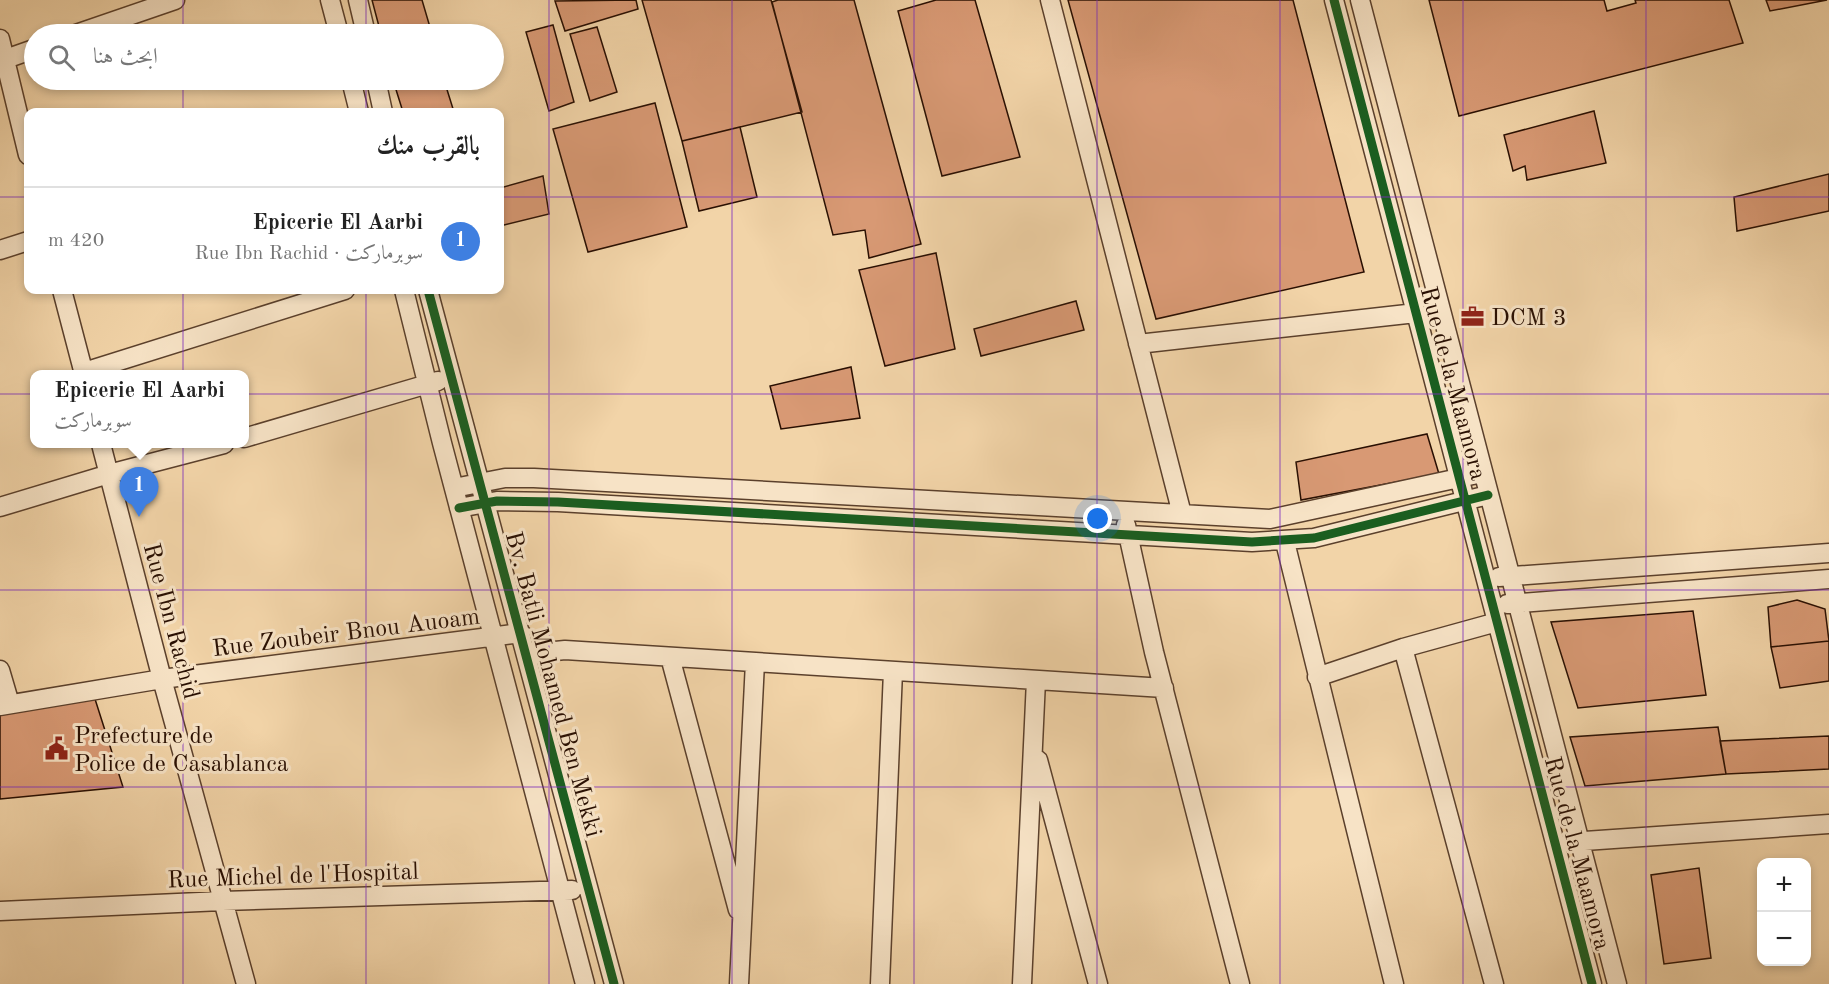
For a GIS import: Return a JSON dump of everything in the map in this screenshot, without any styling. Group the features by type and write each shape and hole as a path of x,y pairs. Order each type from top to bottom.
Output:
{"street":[{"path":"105,24 175,0"},
{"path":"330,0 336,24"},
{"path":"358,0 364,24"},
{"path":"1050,0 1182,514"},
{"name":"Rue de la Maamora","path":"1334,0 1592,984"},
{"name":"Rue de la Maamora","path":"1360,0 1617,984"},
{"path":"0,39 3,60 24,140"},
{"path":"3,60 24,53"},
{"path":"354,90 358,108"},
{"path":"378,90 382,108"},
{"path":"0,250 24,242"},
{"path":"63,294 83,370"},
{"path":"93,370 332,294"},
{"name":"Bv. Batli Mohamed Ben Mekki","path":"405,294 585,984"},
{"name":"Bv. Batli Mohamed Ben Mekki","path":"429,294 453,376 614,984"},
{"path":"1138,344 1416,313"},
{"path":"249,437 453,376"},
{"name":"Rue Ibn Rachid","path":"102,448 162,680 246,984"},
{"path":"0,507 109,474 209,448"},
{"path":"454,488 480,482 534,478 1282,518 1482,473"},
{"path":"459,508 514,501 558,502 1285,542 1314,538 1488,495"},
{"path":"1123,511 1164,687 1240,984"},
{"path":"1285,542 1394,984"},
{"path":"1486,578 1829,553"},
{"path":"1317,677 1403,648 1517,603 1829,579"},
{"name":"Rue Zoubeir Bnou Auoam","path":"5,705 162,680 521,633"},
{"path":"1403,648 1494,984"},
{"path":"526,654 565,651 1164,687"},
{"path":"670,657 742,926"},
{"path":"739,984 755,662"},
{"path":"0,670 5,705"},
{"path":"880,984 893,671"},
{"path":"1022,984 1036,680"},
{"path":"1033,742 1098,984"},
{"path":"526,756 551,748"},
{"path":"1557,844 1829,825"},
{"name":"Rue Michel de l'Hospital","path":"0,911 222,900 561,891 588,888"},
{"path":"614,984 626,984"}],"building":[{"path":"372,0 422,0 429,24 378,24"},
{"path":"636,0 638,9 565,31 555,1"},
{"path":"642,0 771,0 802,112 682,141"},
{"path":"778,0 854,0 921,244 869,258 865,230 833,235 772,2"},
{"path":"936,0 975,0 1020,157 942,176 898,11"},
{"path":"1068,0 1293,0 1364,272 1156,319"},
{"path":"1429,0 1604,0 1607,11 1636,3 1635,0 1729,0 1743,43 1459,116"},
{"path":"1766,0 1827,0 1770,11"},
{"path":"553,25 574,102 549,111 526,32"},
{"path":"597,27 617,92 590,101 570,34"},
{"path":"396,90 447,90 453,108 402,108"},
{"path":"655,103 687,227 588,252 553,129"},
{"path":"1594,111 1606,163 1527,180 1525,166 1513,171 1504,135"},
{"path":"740,127 757,197 699,211 682,141"},
{"path":"1829,174 1829,211 1737,231 1734,197"},
{"path":"543,176 549,214 504,225 504,187"},
{"path":"936,253 955,349 885,366 859,270"},
{"path":"1076,301 1084,330 981,356 974,329"},
{"path":"851,367 860,418 781,429 770,386"},
{"path":"1427,434 1439,474 1301,500 1296,462"},
{"path":"1797,600 1825,609 1829,641 1771,647 1768,607"},
{"path":"1693,611 1706,695 1578,708 1551,622"},
{"path":"1829,641 1829,681 1780,688 1771,647"},
{"name":"Prefecture de Police de Casablanca","path":"95,699 123,787 0,799 0,712"},
{"path":"1718,727 1726,774 1585,786 1570,737"},
{"path":"1829,736 1829,769 1726,774 1720,741"},
{"path":"1699,868 1711,958 1664,964 1651,875"}],"cycle path":[{"path":"1334,0 1592,984"},
{"path":"429,294 614,984"},
{"path":"459,508 497,501 558,502 1252,542 1314,538 1488,495"}],"place":[{"name":"DCM 3","path":"1473,317"},
{"name":"Epicerie El Aarbi","path":"139,517"},
{"name":"Prefecture de Police de Casablanca","path":"56,749"}]}
